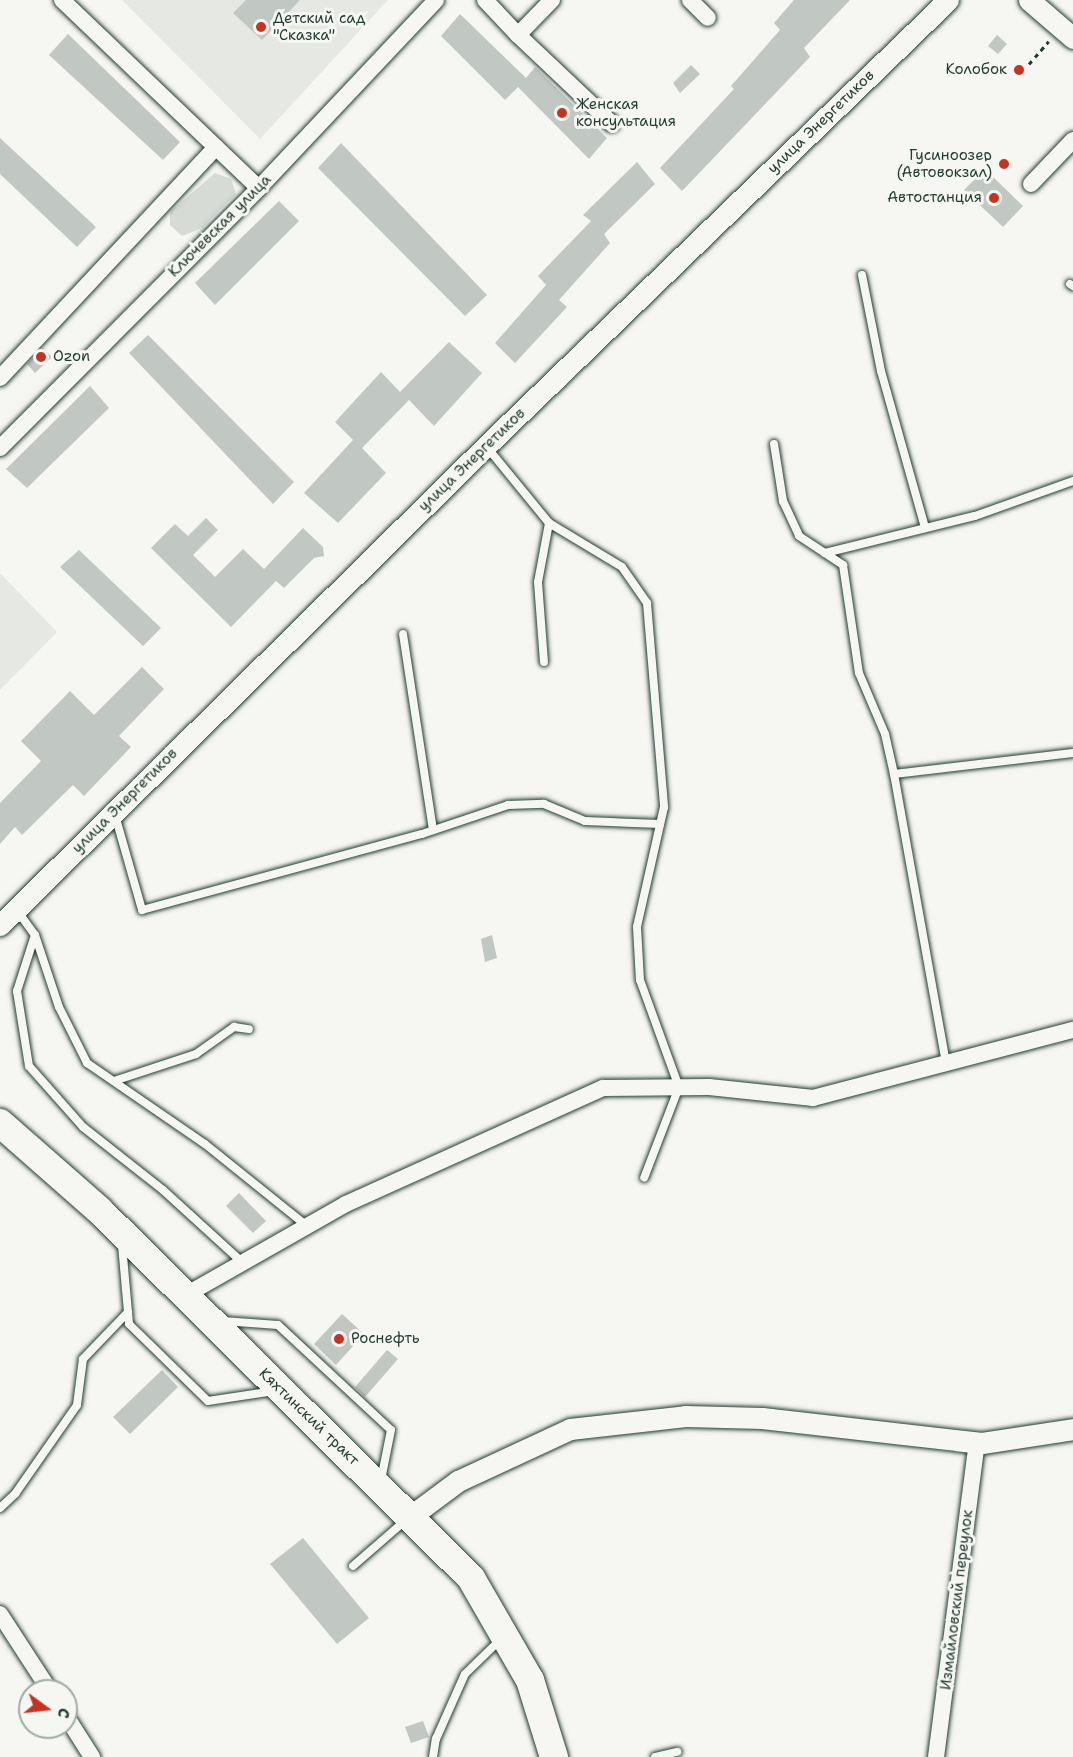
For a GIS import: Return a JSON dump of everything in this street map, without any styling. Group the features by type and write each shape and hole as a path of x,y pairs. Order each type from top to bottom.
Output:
{"highway":[{"name":"Кяхтинский тракт","path":"0,1123 121,1232 280,1390 411,1515 471,1578 506,1634 537,1696 554,1757"}],"street":[{"path":"62,0 259,188"},
{"name":"Ключевская улица","path":"0,448 259,188 435,0"},
{"path":"484,0 612,124"},
{"path":"518,35 552,0"},
{"path":"690,0 708,18"},
{"name":"улица Энергетиков","path":"0,925 486,446 948,0"},
{"path":"1029,0 1066,33"},
{"path":"1031,184 1073,140"},
{"path":"0,378 216,147"},
{"path":"184,1296 346,1203 603,1088 679,1087 813,1098 1073,1030"},
{"path":"411,1515 458,1481 570,1429 685,1416 762,1418 977,1443 1073,1429"},
{"name":"Измайловский переулок","path":"936,1757 977,1443"},
{"path":"0,1614 42,1679"},
{"path":"78,1735 92,1757"}],"lane":[{"path":"862,274 881,371 925,528"},
{"path":"774,444 783,501 799,536 843,565 859,673 885,734 894,774 946,1063"},
{"path":"486,446 549,523 622,567 647,603 660,744 660,824 637,927 640,980 679,1087 644,1178"},
{"path":"825,553 925,528 1073,481"},
{"path":"543,662 538,582 549,523"},
{"path":"403,633 433,830"},
{"path":"894,774 1073,753"},
{"path":"114,812 142,910 433,830 508,805 544,804 585,821 660,824"},
{"path":"16,909 35,935 59,1007 87,1063 205,1144 307,1226"},
{"path":"35,935 17,991 29,1066 83,1127 163,1190 243,1263"},
{"path":"114,1081 196,1054 234,1027 249,1029"},
{"path":"121,1232 129,1324 208,1401 280,1390"},
{"path":"0,1508 15,1494 77,1405 83,1359 128,1312"},
{"path":"209,1320 279,1325 391,1430 380,1486"},
{"path":"353,1566 411,1515"},
{"path":"433,1757 436,1739 465,1674 506,1634"},
{"path":"655,1757 677,1752"}],"path":[{"path":"1029,64 1066,33"}],"shaded area":[{"path":"122,0 388,0 260,139"},
{"path":"215,173 231,179 236,194 202,228 182,236 170,225 170,212"},
{"path":"0,573 57,632 0,690"}],"building":[{"name":"Детский сад \"Сказка\"","path":"246,0 300,0 262,40 233,13"},
{"path":"794,0 850,0 804,48 810,57 682,191 660,168 734,89 731,86 780,30 774,23"},
{"path":"460,14 526,78 535,67 607,138 589,159 518,87 505,100 441,36"},
{"path":"68,34 180,142 163,160 49,55"},
{"path":"997,35 1007,44 998,54 988,46"},
{"path":"691,65 700,74 680,93 673,83"},
{"path":"0,138 96,227 77,247 0,174"},
{"path":"341,143 487,295 465,316 318,168"},
{"path":"637,162 655,184 604,234 610,243 559,300 567,307 515,363 495,343 546,285 538,276 591,221 583,215"},
{"name":"Автостанция","path":"985,169 1023,206 1003,227 964,190"},
{"path":"279,201 299,221 215,305 195,283"},
{"path":"148,335 294,482 273,504 129,353"},
{"path":"449,342 482,373 434,426 409,400 362,448 386,473 338,523 304,493 353,440 335,422 381,372 400,392"},
{"path":"43,348 52,357 35,373 27,364"},
{"path":"90,386 109,408 27,488 6,469"},
{"path":"206,518 218,530 193,555 215,577 243,549 264,569 303,528 323,547 324,556 314,558 284,588 276,581 231,627 151,548 175,524 188,536"},
{"path":"79,550 161,628 143,646 60,567"},
{"path":"142,667 164,689 119,736 131,747 84,796 73,785 22,835 15,827 0,844 0,803 41,761 21,741 70,691 94,715"},
{"path":"492,935 497,958 485,962 481,939"},
{"path":"239,1193 266,1221 253,1233 226,1206"},
{"name":"Роснефть","path":"342,1314 364,1334 336,1365 314,1344"},
{"path":"387,1350 398,1359 365,1397 355,1387"},
{"path":"162,1370 178,1387 130,1434 113,1417"},
{"path":"303,1538 369,1618 337,1644 270,1564"},
{"path":"423,1721 429,1737 411,1743 405,1727"}],"place":[{"name":"Детский сад \"Сказка\"","path":"261,27"},
{"name":"Колобок","path":"1019,70"},
{"name":"Женская консультация","path":"562,113"},
{"name":"Гусиноозер (Автовокзал)","path":"1004,164"},
{"name":"Автостанция","path":"994,198"},
{"name":"Ozon","path":"41,357"},
{"name":"Роснефть","path":"339,1339"}]}
